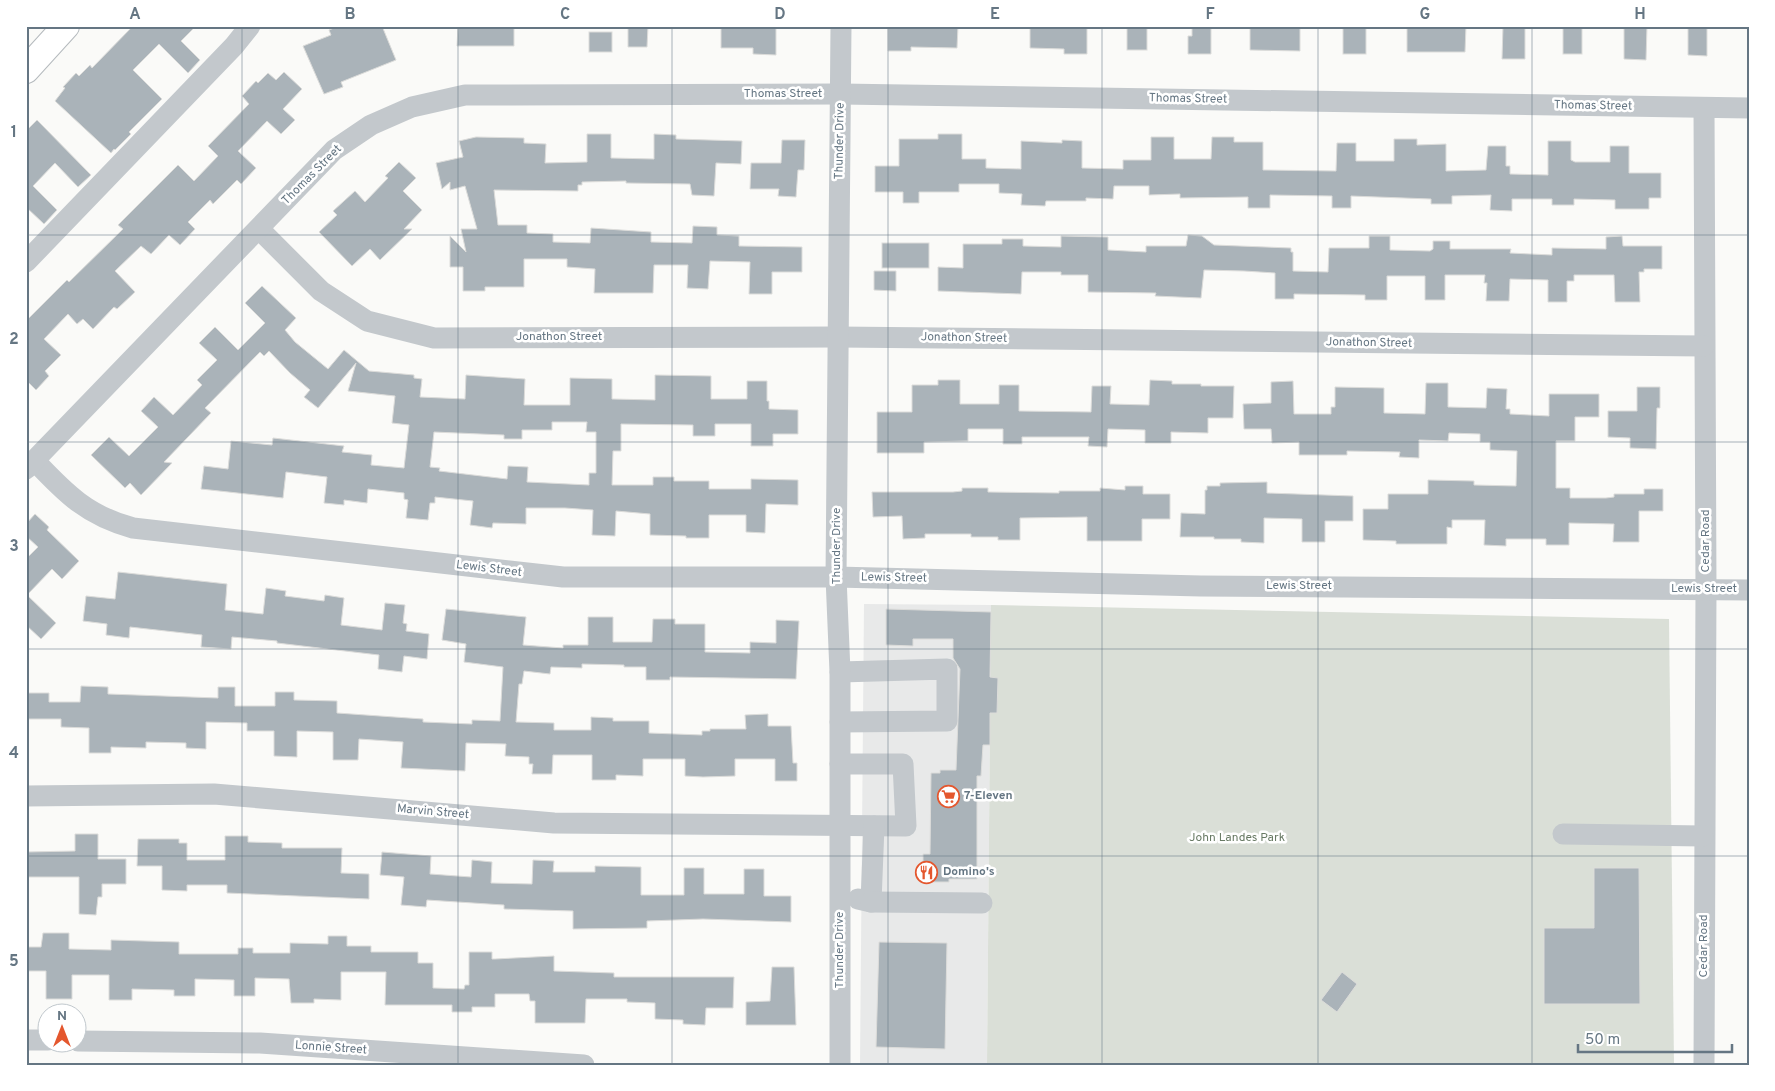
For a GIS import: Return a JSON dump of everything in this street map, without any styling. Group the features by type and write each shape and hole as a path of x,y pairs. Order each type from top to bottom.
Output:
{"main road":[{"path":"26,70 66,26"}],"street":[{"path":"26,262 234,46 250,26"},
{"name":"Thunder Drive","path":"840,1065 840,672 836,577 841,26"},
{"name":"Thomas Street","path":"30,465 260,230 334,150 371,125 412,107 465,95 841,94 1749,108"},
{"name":"Cedar Road","path":"1704,108 1706,589 1704,1065"},
{"name":"Jonathon Street","path":"260,230 321,291 366,320 434,338 838,336 1704,346"},
{"name":"Lewis Street","path":"30,465 70,497 109,522 133,528 563,577 836,577 1201,586 1749,590"},
{"path":"840,672 947,669 947,720 840,722"},
{"name":"Marvin Street","path":"26,796 214,794 554,823 906,826 903,764 840,764"},
{"path":"871,902 874,826"},
{"path":"1563,834 1704,836"},
{"path":"840,896 871,902 982,902"},
{"name":"Lonnie Street","path":"88,1041 260,1043 584,1065"}],"shaded area":[{"path":"864,604 991,605 987,1065 860,1065"}],"green space":[{"name":"John Landes Park","path":"991,605 1669,619 1674,1065 987,1065"}],"building":[{"path":"133,26 196,26 181,41 200,60 188,73 159,44 133,70 162,99 111,153 55,101 65,88 63,87 76,73 79,76 90,65 92,68"},
{"path":"339,26 382,26 396,60 341,82 343,87 324,94 303,46 331,35 329,30"},
{"path":"458,26 514,26 514,46 457,46"},
{"path":"628,26 648,26 647,47 628,47"},
{"path":"721,26 776,26 776,55 753,54 753,48 721,48"},
{"path":"890,26 958,26 957,48 911,47 911,51 888,51 888,27"},
{"path":"1030,26 1087,26 1087,54 1064,54 1064,49 1030,48"},
{"path":"1127,26 1147,26 1147,50 1127,50"},
{"path":"1192,26 1211,26 1211,54 1188,54 1188,36 1192,36"},
{"path":"1250,26 1300,26 1300,51 1250,50"},
{"path":"1343,26 1366,26 1366,54 1343,54"},
{"path":"1407,26 1466,26 1465,52 1407,52"},
{"path":"1503,26 1525,26 1525,59 1502,59"},
{"path":"1563,26 1582,26 1582,54 1563,54"},
{"path":"1624,26 1647,26 1646,60 1624,59"},
{"path":"1688,26 1707,26 1707,56 1688,55"},
{"path":"589,32 612,32 612,52 589,52"},
{"path":"284,72 302,89 283,109 295,120 281,134 267,121 238,151 256,168 241,184 237,180 213,204 210,200 188,222 195,229 180,245 169,235 151,254 141,246 115,271 135,292 117,309 114,307 93,329 83,319 77,324 68,314 44,339 61,355 45,371 49,376 36,390 26,380 26,321 67,280 69,282 123,229 118,225 178,165 194,181 218,156 208,146 249,104 242,96 256,81 258,83 268,73 276,80"},
{"path":"37,120 91,175 78,187 55,163 33,186 57,210 44,224 26,207 26,131"},
{"path":"587,134 611,134 611,158 654,159 654,134 676,135 676,139 742,141 741,164 716,163 714,196 692,195 690,184 626,183 626,181 582,182 582,185 578,185 578,191 494,190 498,225 527,225 527,233 553,234 553,242 590,243 591,228 651,232 651,242 692,243 693,226 717,227 717,235 739,236 739,246 802,247 802,272 772,272 772,294 749,294 750,262 710,261 708,289 687,288 688,265 654,265 653,293 594,293 595,269 567,267 567,259 524,259 524,287 485,287 485,291 463,291 463,267 450,267 450,236 466,252 461,229 477,229 465,186 450,190 450,182 442,189 436,163 463,157 459,141 476,137 524,138 524,143 546,144 545,163 587,162"},
{"path":"938,134 962,134 962,159 986,159 986,168 1021,169 1021,141 1062,143 1062,140 1082,141 1082,168 1123,169 1123,160 1151,160 1151,137 1174,137 1174,159 1211,159 1212,137 1234,137 1234,142 1263,142 1263,170 1336,171 1337,143 1356,143 1356,161 1394,161 1394,139 1417,139 1417,145 1446,144 1446,171 1486,170 1488,146 1506,146 1506,166 1510,166 1510,174 1548,175 1548,141 1571,141 1571,160 1575,162 1610,162 1610,146 1629,146 1629,173 1661,173 1661,198 1649,198 1649,209 1615,209 1615,200 1574,199 1574,205 1552,205 1552,199 1512,199 1512,211 1490,210 1491,195 1452,196 1452,204 1431,204 1431,199 1351,196 1351,208 1332,208 1332,196 1270,195 1270,208 1248,208 1248,197 1180,198 1180,194 1149,195 1149,186 1114,186 1113,199 1086,198 1086,201 1046,201 1045,206 1021,205 1022,194 999,193 999,184 959,184 959,192 919,192 919,203 903,203 903,192 875,192 875,166 899,166 899,139 938,139"},
{"path":"782,140 805,140 804,170 798,170 796,197 778,196 779,189 750,189 751,163 781,163"},
{"path":"399,162 416,178 403,191 422,210 404,229 412,229 380,260 370,249 352,266 319,232 337,215 333,211 355,191 365,202 388,178 385,176"},
{"path":"1188,235 1202,236 1214,245 1291,248 1291,252 1293,252 1293,271 1328,272 1329,248 1369,248 1369,236 1390,236 1390,250 1430,251 1433,249 1433,241 1450,241 1450,249 1511,249 1510,253 1552,255 1552,248 1606,249 1606,237 1622,236 1623,246 1662,246 1662,269 1644,269 1644,272 1639,272 1640,302 1615,302 1614,275 1574,275 1574,281 1567,281 1567,302 1548,302 1548,280 1510,279 1509,301 1486,301 1487,283 1484,283 1485,275 1445,275 1445,300 1425,300 1425,276 1387,276 1387,300 1365,300 1365,295 1294,294 1294,299 1275,299 1275,273 1204,270 1201,298 1155,296 1156,293 1088,292 1088,275 1061,275 1061,272 1022,272 1021,294 938,291 938,267 963,268 963,244 1002,244 1002,239 1023,239 1023,246 1061,247 1061,236 1108,237 1108,250 1146,252 1146,246 1186,246"},
{"path":"882,243 929,243 929,268 882,268"},
{"path":"874,271 896,271 896,291 874,290"},
{"path":"262,286 296,318 285,330 295,342 328,369 344,350 369,371 414,375 414,378 422,379 420,397 465,399 466,375 525,379 524,405 570,405 570,378 612,379 612,399 655,400 655,375 711,376 711,399 747,399 747,381 767,381 769,409 798,410 798,434 773,434 773,446 751,446 751,424 715,424 715,436 693,436 693,425 621,424 621,451 613,451 612,485 653,485 653,477 674,477 674,481 709,481 709,489 751,489 751,479 798,480 798,505 766,504 765,533 746,532 746,515 709,515 709,538 686,538 686,536 650,535 650,514 616,511 615,536 592,535 593,510 526,508 526,524 493,523 492,528 470,525 473,501 435,497 435,503 430,503 428,520 406,518 408,500 404,499 404,493 368,489 367,503 344,500 344,505 324,503 327,477 286,472 283,498 201,489 204,466 228,469 231,441 272,445 273,438 344,446 342,452 372,455 371,465 404,468 409,425 392,423 395,396 348,391 356,363 318,408 304,397 310,390 269,351 264,356 260,352 205,408 211,413 164,462 172,463 141,495 130,483 125,488 91,455 109,437 129,456 158,427 141,411 154,397 173,415 202,385 197,380 217,360 199,343 215,327 238,350 265,323 245,303","holes":["552,422 587,422 586,432 596,432 596,473 589,473 589,485 527,482 528,467 508,466 507,479 439,471 440,468 430,467 434,432 504,435 504,439 522,439 522,430 552,430"]},
{"path":"938,380 960,380 960,404 999,404 999,385 1019,385 1019,411 1091,412 1092,386 1111,386 1110,404 1149,405 1150,380 1172,381 1172,384 1234,386 1233,418 1208,418 1208,433 1171,432 1171,443 1145,443 1145,430 1108,429 1107,447 1088,446 1089,437 1022,437 1022,444 1003,444 1003,429 968,429 968,441 924,442 924,453 877,453 877,412 912,412 912,385 938,385"},
{"path":"1293,381 1294,414 1331,414 1331,407 1335,407 1335,387 1384,388 1384,413 1425,414 1426,383 1448,383 1448,407 1486,408 1487,388 1507,389 1506,409 1510,409 1510,414 1549,416 1549,394 1599,394 1599,417 1575,417 1575,441 1556,441 1556,488 1570,488 1570,498 1606,498 1614,497 1614,494 1644,494 1644,489 1663,489 1663,511 1639,511 1639,542 1613,542 1614,524 1569,523 1569,545 1546,545 1546,539 1506,539 1506,546 1484,545 1485,520 1452,520 1452,528 1447,527 1447,544 1396,544 1396,541 1363,540 1363,509 1388,509 1388,494 1428,494 1428,480 1474,481 1474,485 1516,486 1517,451 1490,450 1490,442 1480,442 1480,434 1449,433 1448,441 1419,440 1419,458 1399,457 1400,452 1347,451 1347,455 1299,455 1299,442 1272,443 1271,429 1244,429 1243,404 1271,403 1271,382"},
{"path":"1637,387 1660,387 1660,408 1657,408 1656,449 1630,448 1630,438 1608,437 1608,411 1637,411"},
{"path":"1267,482 1267,493 1353,496 1353,521 1325,521 1325,542 1302,542 1302,519 1264,518 1264,543 1241,542 1241,539 1214,539 1214,537 1180,537 1181,513 1205,514 1205,490 1207,490 1207,486 1220,486 1220,483"},
{"path":"1125,486 1143,486 1143,494 1170,494 1170,519 1142,519 1142,541 1087,541 1087,517 1020,518 1020,540 998,540 998,537 971,537 971,534 925,534 925,538 903,539 902,516 873,517 872,492 953,492 962,491 962,488 988,488 988,492 1059,493 1059,491 1100,491 1100,488 1125,490"},
{"path":"35,514 49,527 47,530 79,561 62,579 52,569 27,595 56,623 41,639 26,625 26,559 38,547 26,536 26,524"},
{"path":"118,572 227,584 225,610 263,614 266,588 286,591 285,596 324,601 325,595 344,598 341,625 382,630 385,603 405,605 403,623 407,624 406,631 429,634 427,659 404,656 402,672 378,669 379,655 277,643 277,641 232,637 231,649 201,647 202,635 130,627 129,638 106,635 107,624 83,621 86,596 115,599"},
{"path":"446,609 526,617 523,645 563,648 563,645 588,645 588,617 613,617 613,642 652,642 653,619 675,619 675,624 705,624 705,652 750,653 750,642 776,643 776,620 799,621 796,679 670,677 670,680 646,680 646,667 624,667 624,665 582,664 582,668 551,667 550,674 524,671 522,684 519,684 516,722 554,723 554,730 591,730 591,717 613,718 613,721 649,721 649,733 702,735 702,731 710,731 710,729 746,729 745,715 768,714 768,726 791,726 793,763 797,763 797,781 775,781 775,759 735,759 735,776 703,777 685,776 685,759 643,759 643,776 616,775 616,780 592,780 592,755 553,755 552,774 532,774 533,764 529,764 529,757 505,756 506,744 466,743 465,771 401,768 403,742 359,739 358,760 333,760 333,732 297,731 297,757 274,756 274,731 247,731 247,723 206,722 206,749 186,748 186,743 146,742 146,748 111,747 111,753 89,753 89,728 61,727 61,719 26,719 26,693 49,693 49,702 80,702 81,686 108,687 108,694 218,698 218,687 235,687 235,706 275,706 275,692 294,692 294,700 337,701 337,713 423,719 423,722 472,724 472,720 500,721 503,667 464,662 466,644 442,640"},
{"path":"886,609 991,612 990,677 998,678 997,713 990,713 990,745 983,745 981,776 977,776 977,879 949,879 949,882 925,882 923,879 923,854 930,854 931,773 940,773 940,770 956,770 960,669 953,658 953,639 913,639 913,646 886,645"},
{"path":"75,834 98,834 98,859 126,859 126,884 102,884 102,897 98,897 96,915 79,914 79,877 26,877 26,852 75,851"},
{"path":"225,836 248,836 248,842 282,843 282,848 342,848 341,873 369,874 369,899 227,893 227,885 187,885 187,891 162,890 162,866 137,866 138,839 179,839 179,843 187,843 187,860 225,860"},
{"path":"382,852 431,856 430,874 471,877 472,860 492,862 491,883 532,884 533,860 554,861 553,872 595,872 595,866 641,867 641,895 684,895 684,868 704,868 704,894 744,894 744,869 764,869 764,896 791,896 791,922 703,919 647,921 647,928 573,929 573,911 504,909 504,905 427,900 426,907 401,905 404,877 380,875"},
{"path":"1594,868 1639,868 1640,1004 1544,1004 1544,928 1594,928"},
{"path":"43,933 69,933 69,949 111,950 111,940 179,942 179,954 238,954 238,948 253,948 253,953 290,953 290,943 328,944 328,936 347,936 347,946 371,946 371,952 418,952 418,963 433,963 433,988 464,989 465,985 469,985 469,952 492,952 492,959 554,956 554,971 614,973 614,977 734,977 733,1008 706,1008 705,1025 683,1024 683,1020 655,1019 655,1003 627,1002 627,999 586,999 585,1023 535,1023 535,1001 530,1001 529,994 495,994 495,1007 472,1007 472,1012 452,1012 452,1005 385,1005 386,972 341,972 341,1000 314,999 314,1003 291,1003 289,979 255,978 255,996 234,996 234,980 195,979 195,996 174,996 174,990 132,989 132,1000 109,1000 109,975 72,975 72,999 46,999 46,971 26,971 26,947 41,947"},
{"path":"879,942 947,943 945,1049 876,1047"},
{"path":"772,967 794,967 796,1025 746,1025 746,1002 770,1001"},
{"path":"1342,972 1357,984 1337,1012 1321,1000"}],"place":[{"name":"7-Eleven","path":"948,796"},
{"name":"Domino's","path":"927,872"}]}
